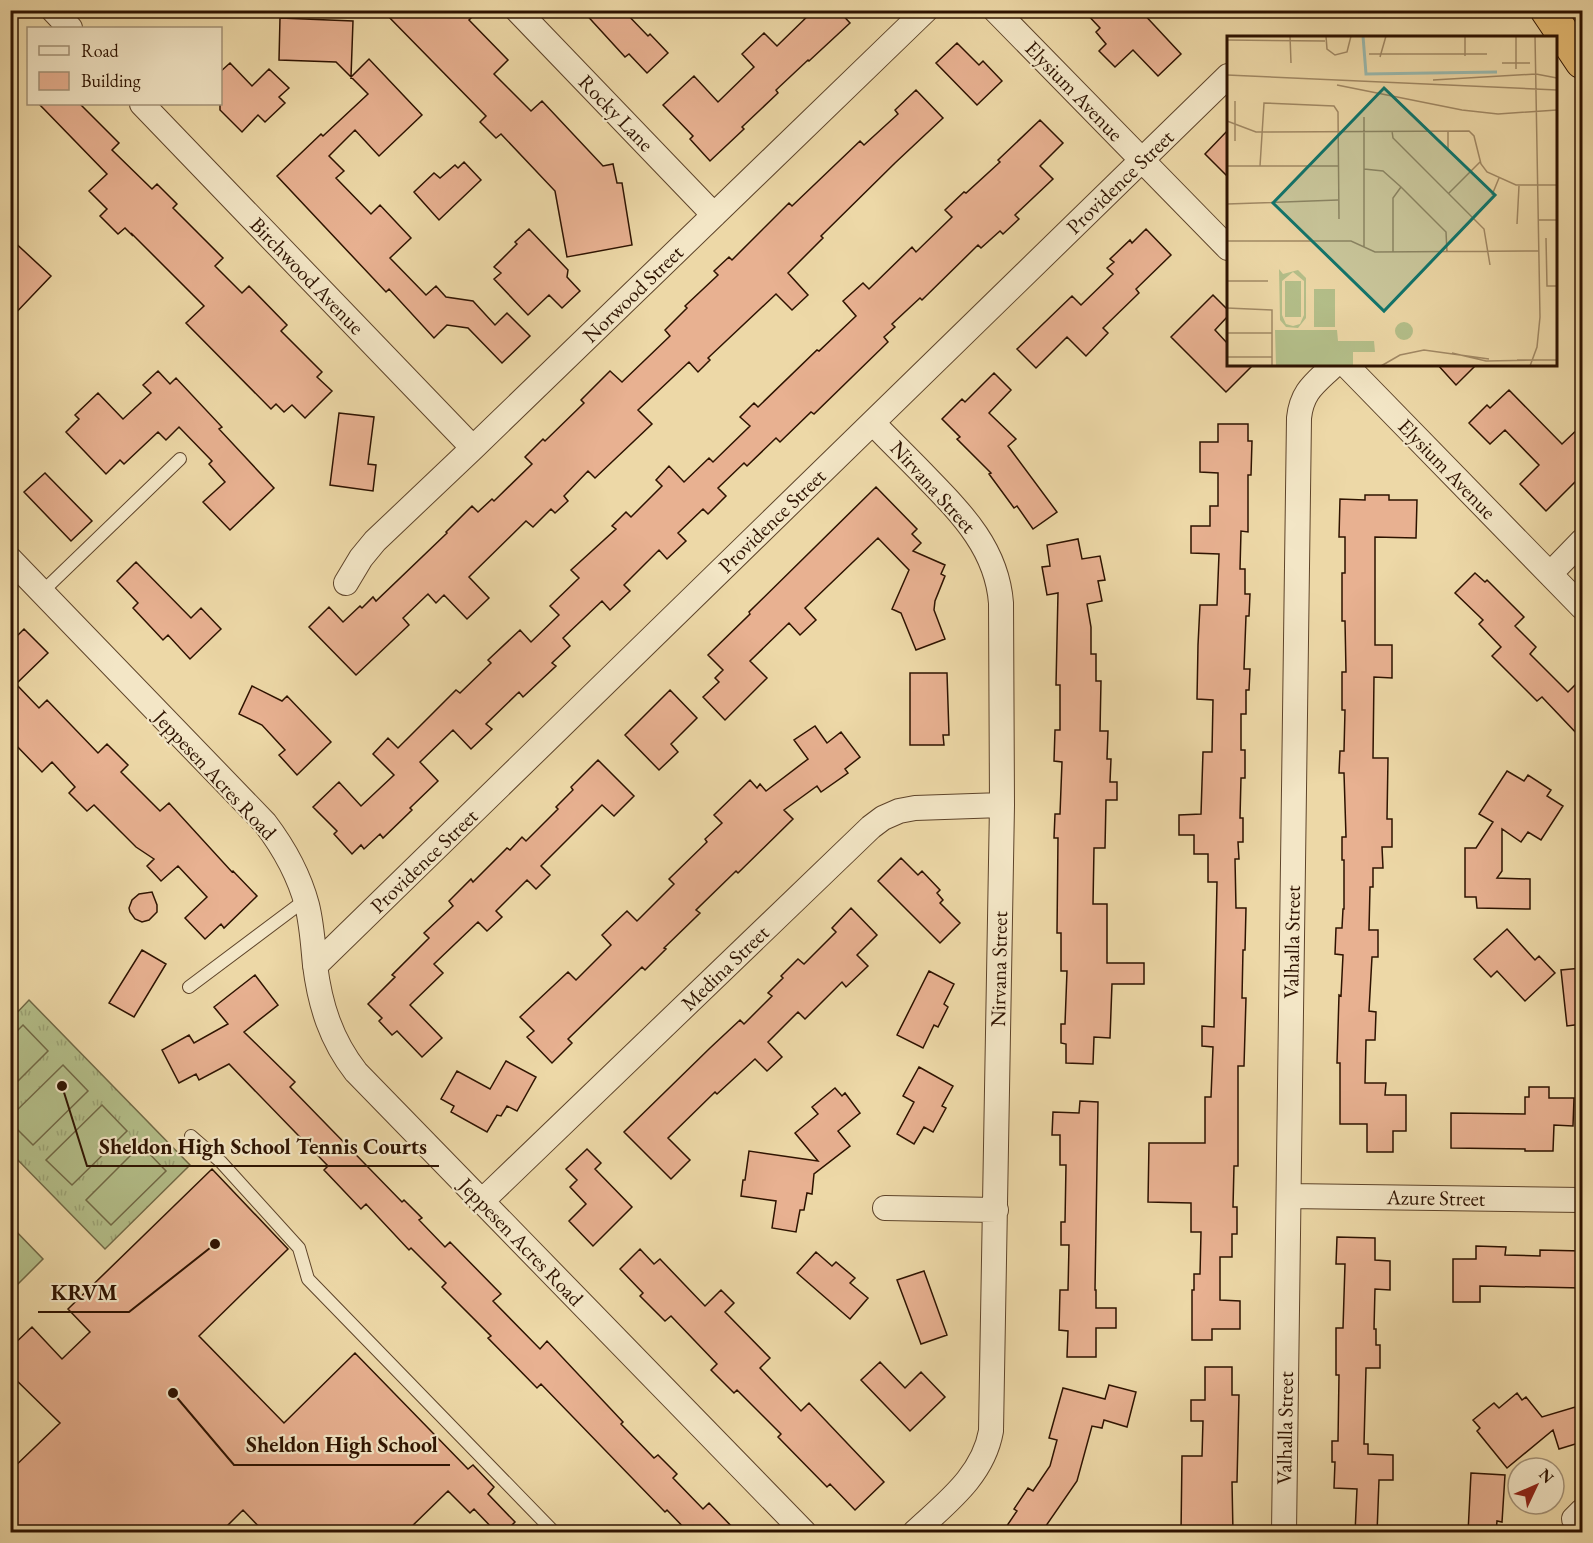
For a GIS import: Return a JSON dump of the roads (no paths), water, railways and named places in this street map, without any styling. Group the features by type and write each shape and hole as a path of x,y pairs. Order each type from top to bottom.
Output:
{"highway":[{"path":"1547,10 1582,62"}],"street":[{"path":"53,10 69,27"},
{"name":"Rocky Lane","path":"518,10 714,215"},
{"name":"Norwood Street","path":"346,583 361,558 375,541 926,10"},
{"name":"Elysium Avenue","path":"995,10 1227,247"},
{"name":"Providence Street","path":"315,966 1227,77"},
{"name":"Birchwood Avenue","path":"143,105 473,448"},
{"name":"Valhalla Street","path":"1284,1533 1299,418 1302,400 1333,366"},
{"name":"Elysium Avenue","path":"1347,366 1582,607"},
{"name":"Nirvana Street","path":"873,423 954,506 977,534 993,565 1001,603 1002,805 991,1431 989,1444 973,1475 915,1533"},
{"path":"1550,574 1582,541"},
{"name":"Jeppesen Acres Road","path":"10,559 265,823 277,839 300,882 311,924 322,1004 329,1026 340,1049 352,1066 804,1533"},
{"name":"Medina Street","path":"482,1202 871,827 883,818 899,811 915,808 1002,805"},
{"name":"Azure Street","path":"1289,1196 1582,1200"},
{"path":"885,1208 996,1210"}],"lane":[{"path":"42,592 180,459"},
{"path":"189,987 305,900"},
{"path":"191,1136 221,1162 299,1248 308,1279 554,1533"}],"place":[{"name":"Sheldon High School Tennis Courts","path":"62,1086"},
{"name":"KRVM","path":"215,1244"},
{"name":"Sheldon High School","path":"173,1393"}]}
